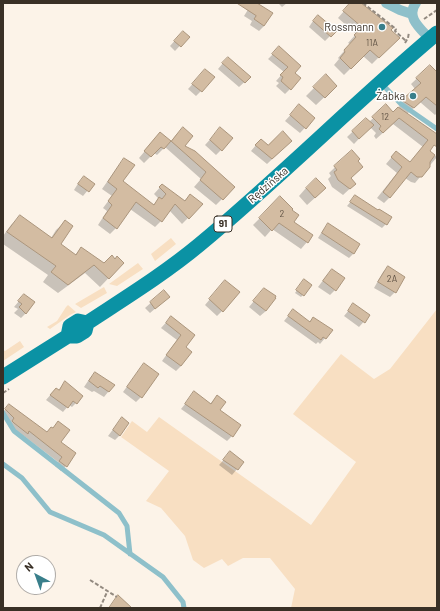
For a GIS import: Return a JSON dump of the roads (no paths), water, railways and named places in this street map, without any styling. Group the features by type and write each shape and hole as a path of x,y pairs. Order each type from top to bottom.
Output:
{"main road":[{"name":"Rędzińska","path":"3,377 68,336 70,326 78,321 87,323 150,282 199,245 294,162 380,82 434,36"}],"street":[{"path":"386,3 412,14"},
{"path":"416,3 412,8 413,20 434,36"}],"lane":[{"path":"380,82 402,104 437,129"},
{"path":"3,413 14,431 119,513 127,526 130,554"},
{"path":"3,464 22,478 50,512 104,535 163,577 183,602 184,608"}],"place":[{"name":"Rossmann","path":"382,27"},
{"name":"Żabka","path":"413,96"}]}
